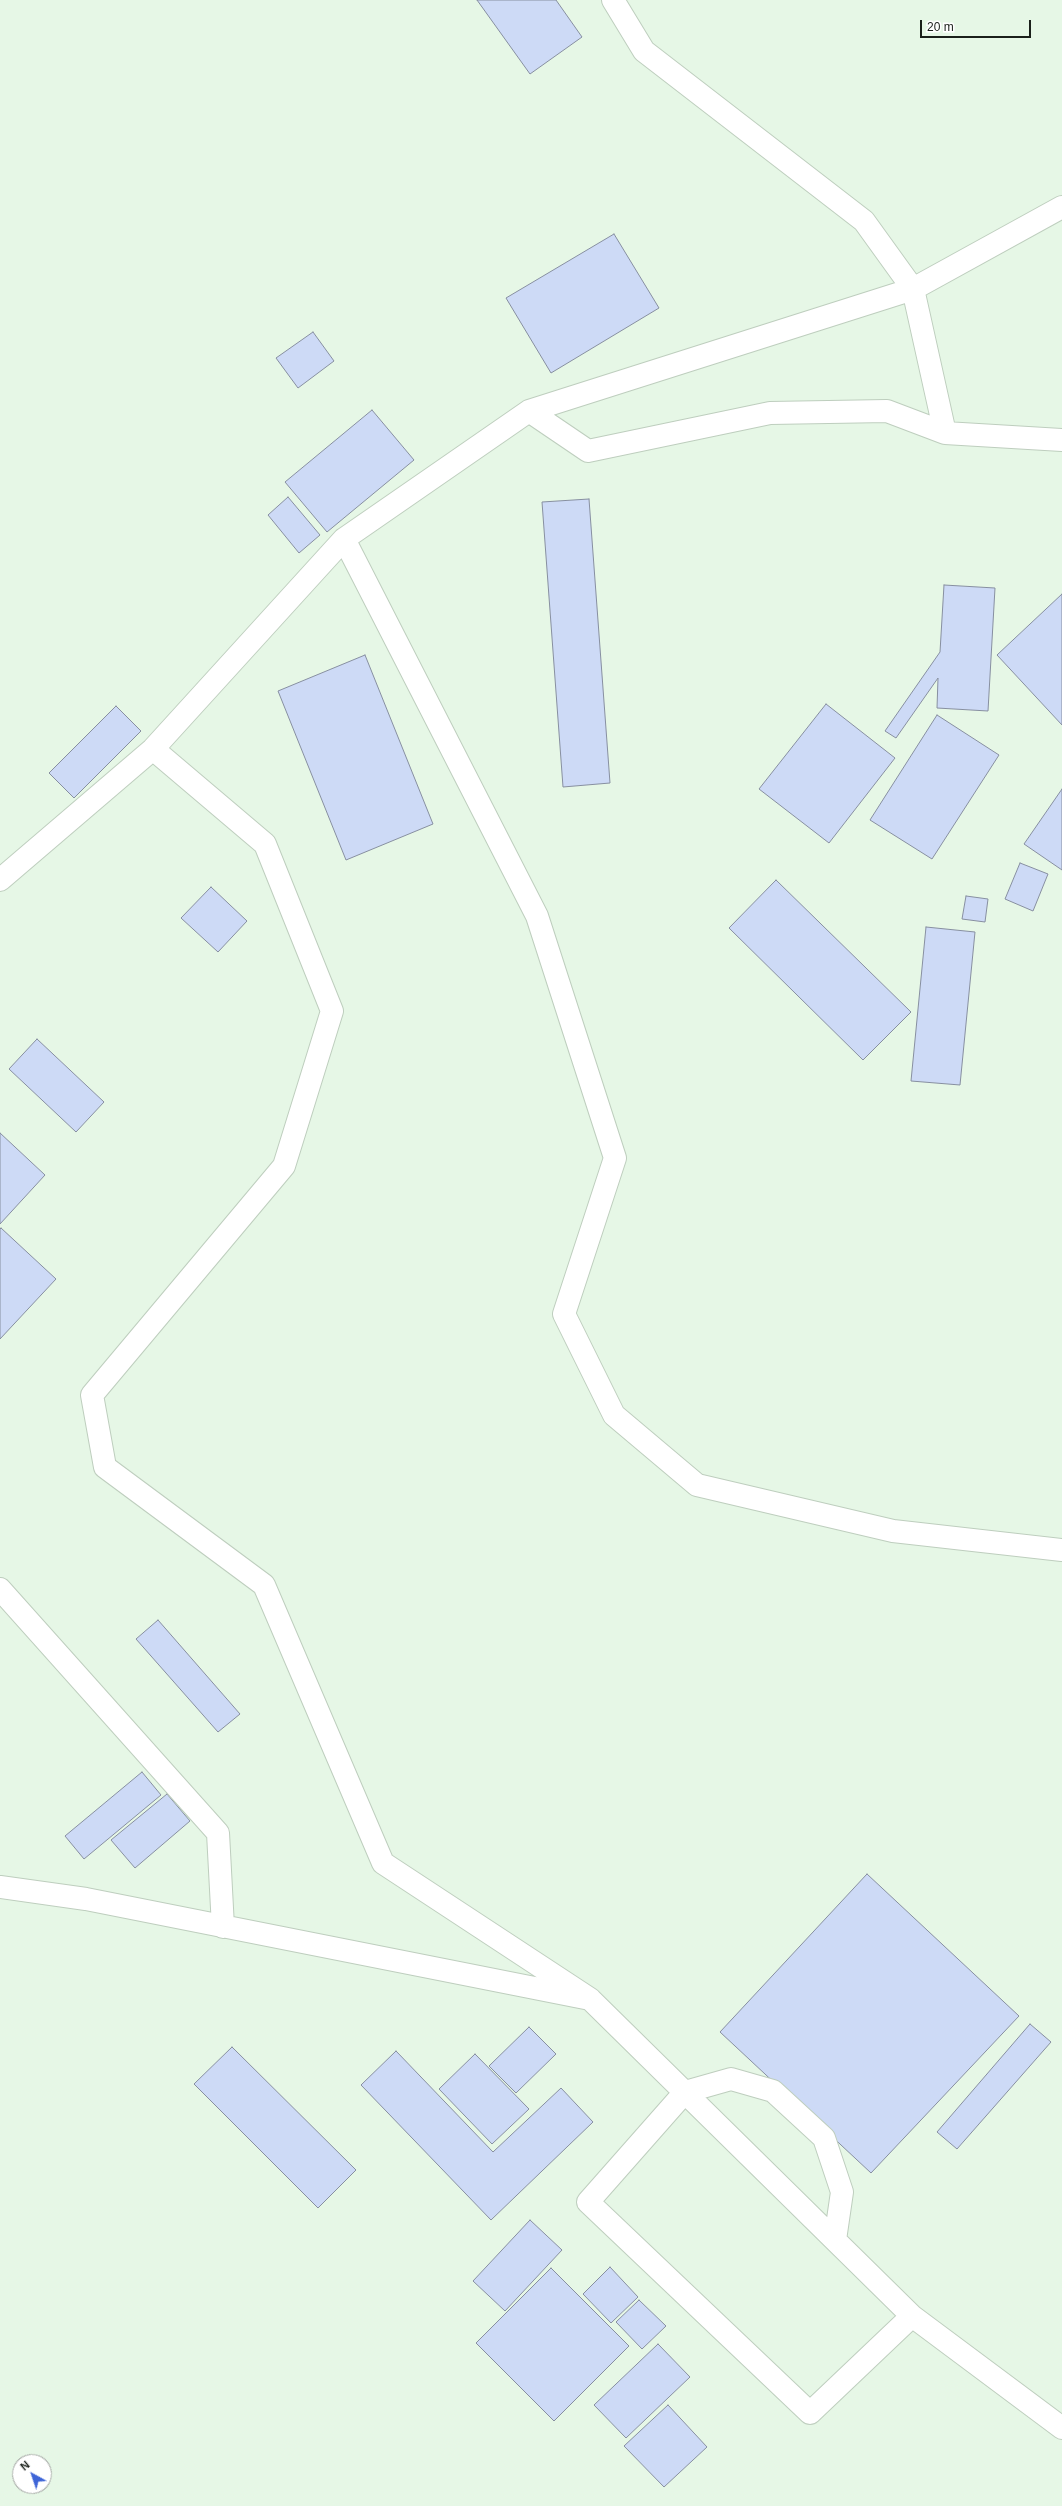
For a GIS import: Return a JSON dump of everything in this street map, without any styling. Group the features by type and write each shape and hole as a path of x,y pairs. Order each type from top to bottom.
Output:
{"street":[{"path":"613,0 644,51 864,221 913,289 945,433"},
{"path":"0,880 154,749 344,539 529,411 913,289 1062,207"},
{"path":"529,411 588,451 770,413 887,411 945,433 1062,440"},
{"path":"344,539 537,916 615,1158 564,1314 614,1415 697,1485 893,1531 1062,1550"},
{"path":"154,749 265,844 332,1011 284,1166 92,1395 104,1467 264,1585 383,1863 590,1999 912,2316 1062,2428"},
{"path":"0,1588 218,1833 223,1927"},
{"path":"0,1887 86,1899 590,1999"},
{"path":"835,2240 842,2192 824,2138 773,2091 730,2079 685,2092 588,2202 810,2413 912,2316"}],"building":[{"path":"477,0 556,0 582,37 530,74"},
{"path":"614,234 659,308 551,373 506,298"},
{"path":"313,332 334,361 298,388 276,358"},
{"path":"372,410 414,460 327,532 285,482"},
{"path":"288,497 320,535 299,553 268,515"},
{"path":"589,499 610,783 563,787 542,502"},
{"path":"944,585 995,588 988,711 937,708 938,678 896,738 885,731 940,652"},
{"path":"1062,594 1062,725 997,655"},
{"path":"365,655 433,824 346,860 278,691"},
{"path":"826,704 895,758 829,843 759,789"},
{"path":"116,706 141,731 74,798 49,773"},
{"path":"937,715 999,755 932,859 870,820"},
{"path":"1062,789 1062,870 1024,844"},
{"path":"1020,863 1048,874 1033,911 1005,899"},
{"path":"776,880 911,1012 863,1060 729,928"},
{"path":"211,887 247,921 218,952 181,918"},
{"path":"966,896 988,899 985,922 962,919"},
{"path":"926,927 975,932 960,1085 911,1081"},
{"path":"37,1039 104,1102 76,1132 9,1069"},
{"path":"0,1133 45,1175 0,1224"},
{"path":"1,1228 56,1279 0,1339 0,1229"},
{"path":"158,1620 240,1714 218,1732 136,1639"},
{"path":"142,1772 161,1795 84,1859 65,1836"},
{"path":"167,1794 190,1821 135,1868 111,1840"},
{"path":"867,1874 1019,2016 871,2173 720,2032"},
{"path":"1030,2024 1051,2042 957,2149 937,2132"},
{"path":"529,2027 556,2054 516,2093 489,2066"},
{"path":"232,2047 356,2170 318,2208 194,2084"},
{"path":"396,2051 493,2152 561,2088 593,2122 491,2220 361,2085"},
{"path":"475,2054 529,2109 492,2144 439,2089"},
{"path":"530,2220 562,2250 505,2311 473,2281"},
{"path":"610,2267 638,2297 611,2323 583,2294"},
{"path":"551,2268 629,2346 554,2421 476,2343"},
{"path":"639,2300 666,2326 642,2349 616,2322"},
{"path":"658,2344 690,2377 626,2438 594,2405"},
{"path":"668,2405 707,2447 664,2487 624,2446"}]}
